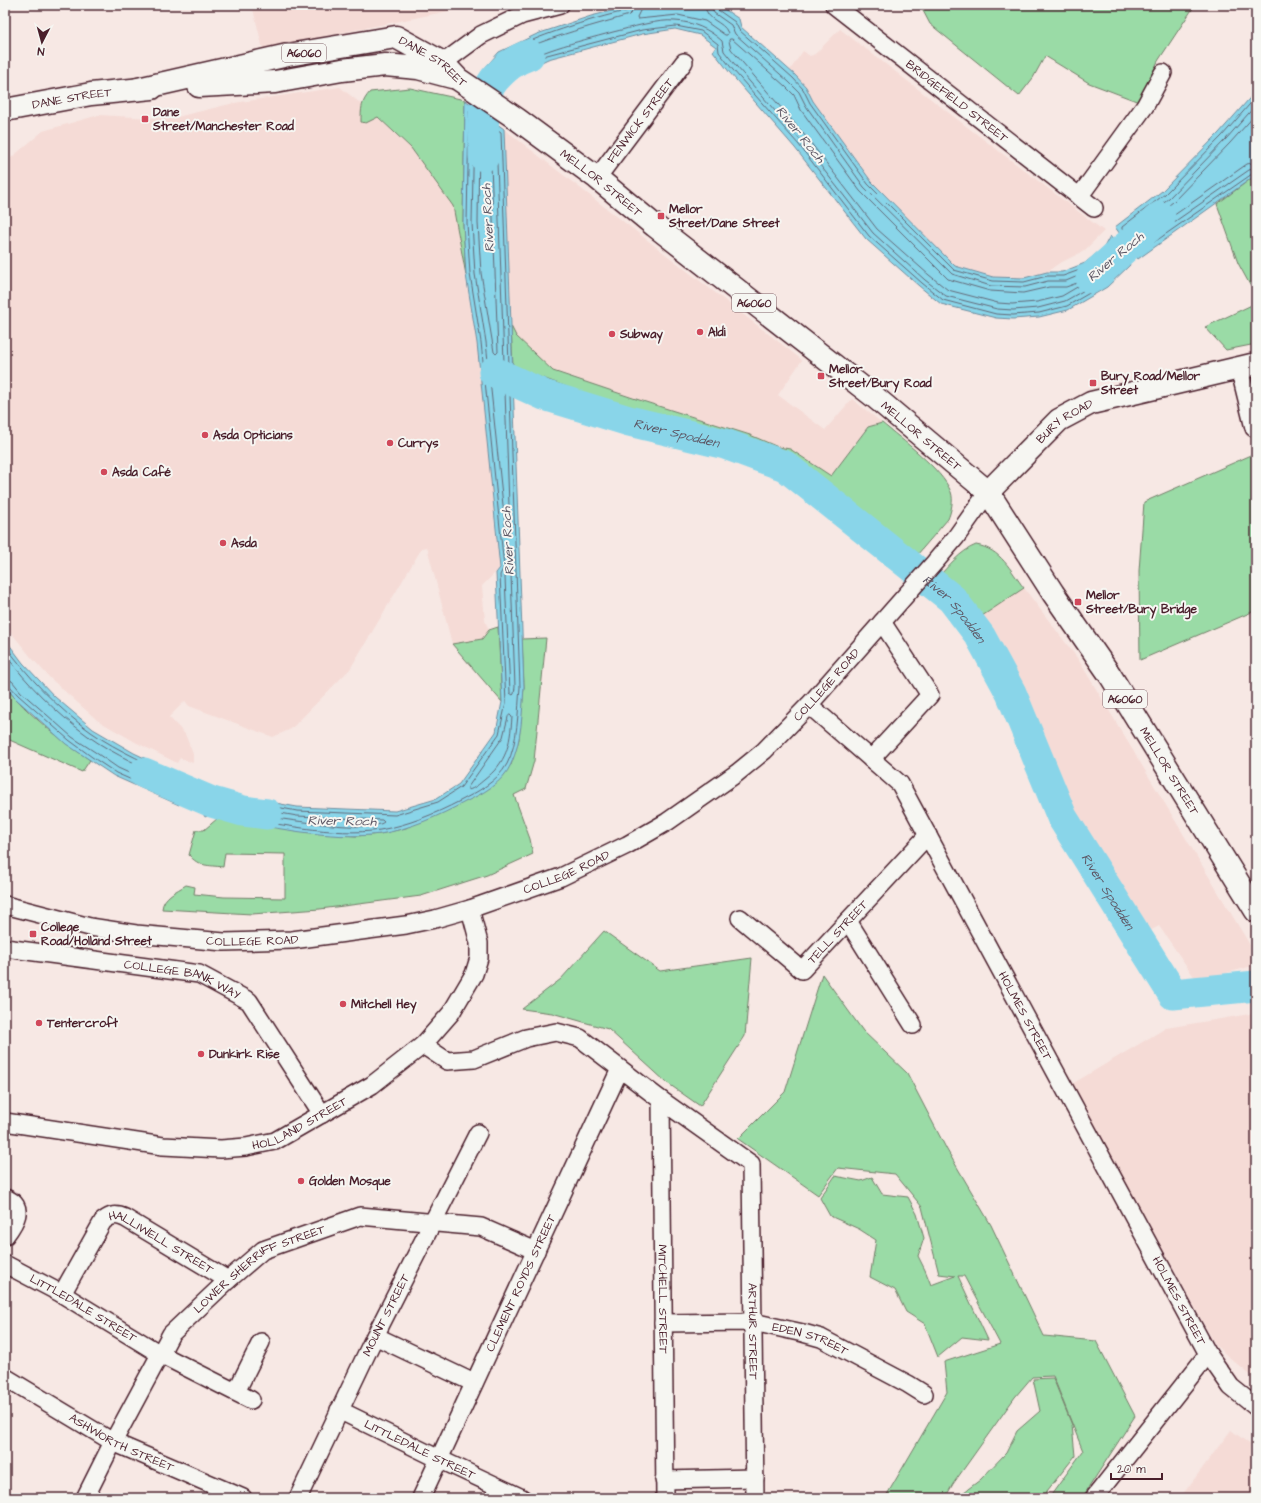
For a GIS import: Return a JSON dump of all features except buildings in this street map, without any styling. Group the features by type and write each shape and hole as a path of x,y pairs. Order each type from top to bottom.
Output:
{"main road":[{"name":"DANE STREET","path":"138,89 288,55 396,37 443,63 458,79"},
{"name":"DANE STREET","path":"5,110 91,94 138,89 275,82 342,70 385,65 418,68 458,79"},
{"name":"MELLOR STREET","path":"458,79 517,119 597,178 654,226 876,398 988,492 1053,593 1110,675 1256,911"},
{"path":"5,102 27,106"},
{"name":"A6060","path":"5,119 27,106"},
{"name":"BURY ROAD","path":"988,492 1059,420 1091,403 1248,365"}],"street":[{"path":"443,63 481,35 522,15 560,5"},
{"name":"BRIDGEFIELD STREET","path":"834,5 1094,208"},
{"name":"FENWICK STREET","path":"597,178 684,62"},
{"path":"1079,197 1145,106 1163,73"},
{"path":"1248,365 1254,428"},
{"name":"COLLEGE ROAD","path":"5,905 90,927 172,938 224,942 292,940 334,936 406,925 470,909 561,877 628,845 667,822 737,773 764,751 809,705 935,562 956,537 988,492"},
{"path":"871,759 930,694 882,622"},
{"name":"HOLMES STREET","path":"809,705 900,784 1208,1354 1231,1387 1256,1407"},
{"name":"TELL STREET","path":"740,918 802,970 928,835"},
{"name":"HOLLAND STREET","path":"5,1122 163,1146 221,1149 246,1147 275,1141 372,1085 423,1045 451,1013 474,974 479,958 479,943 470,909"},
{"path":"848,921 913,1025"},
{"name":"COLLEGE BANK WAY","path":"5,948 199,974 249,1001 322,1114"},
{"path":"423,1045 446,1061 474,1059 526,1038 556,1032 580,1038 661,1100"},
{"name":"CLEMENT ROYDS STREET","path":"421,1498 620,1069"},
{"name":"ARTHUR STREET","path":"661,1100 751,1164 755,1498"},
{"name":"MITCHELL STREET","path":"661,1100 664,1498"},
{"name":"MOUNT STREET","path":"298,1498 375,1336 478,1133"},
{"path":"5,1198 10,1200 16,1206 17,1216 10,1230"},
{"name":"HALLIWELL STREET","path":"62,1294 104,1221 108,1217 114,1215 125,1218 228,1280"},
{"name":"LOWER SHERRIFF STREET","path":"85,1498 113,1442 171,1334 228,1280 263,1250 360,1216 480,1227 536,1251"},
{"name":"LITTLEDALE STREET","path":"5,1264 62,1294 160,1354 244,1396 261,1342"},
{"name":"EDEN STREET","path":"663,1323 753,1322 803,1333 821,1338 924,1394"},
{"path":"375,1336 474,1383"},
{"path":"1094,1498 1208,1354"},
{"name":"ASHWORTH STREET","path":"5,1377 113,1442 242,1498"},
{"name":"LITTLEDALE STREET","path":"340,1410 522,1498"},
{"path":"664,1480 755,1478"}],"shaded area":[{"path":"252,5 478,5 263,49"},
{"path":"840,29 1104,231 1084,251 1058,264 1047,272 1024,278 993,277 955,266 871,181 813,101 806,87 790,70 803,51 810,56 815,54"},
{"path":"340,87 375,115 411,148 453,206 477,343 488,433 494,519 500,568 482,586 485,621 489,630 482,639 452,644 427,547 422,548 350,669 291,729 273,737 189,706 185,701 169,717 185,734 193,754 193,763 180,758 177,763 137,743 97,720 50,678 5,625 5,163 43,131 99,115 169,119 234,103"},
{"path":"504,129 802,360 778,395 825,430 852,399 882,423 868,427 832,477 790,449 778,447 750,435 553,371 516,336 511,326"},
{"path":"1024,588 1078,659 1256,955 1256,965 1197,981 1159,926 1146,933 1083,841 1035,738 1017,687 979,617"},
{"path":"1256,1013 1256,1380 1216,1346 1072,1084 1166,1028"},
{"path":"1231,1430 1256,1449 1256,1498 1180,1498"}],"green space":[{"path":"920,5 1195,5 1158,61 1139,102 1089,83 1045,56 1033,78 1019,96 930,24"},
{"path":"410,88 465,100 463,223 466,275 453,206 411,148 378,117 366,123 361,122 362,106 370,92"},
{"path":"1256,175 1256,296 1238,263 1217,204"},
{"path":"1256,303 1256,344 1226,350 1205,327"},
{"path":"511,326 516,336 553,371 750,435 778,447 790,449 831,476 868,427 882,423 930,464 946,483 951,492 952,499 948,519 917,555 794,459 746,439 692,426 589,395 513,367"},
{"path":"1256,453 1256,612 1252,612 1140,660 1139,571 1144,502"},
{"path":"976,545 985,547 992,551 1004,561 1024,588 979,618 937,578 960,555"},
{"path":"498,627 502,702 452,644 482,639 489,630"},
{"path":"546,638 534,761 526,789 514,795 530,839 533,854 487,875 421,896 320,909 252,914 162,909 163,904 168,897 186,885 195,887 194,894 224,897 285,898 285,854 225,853 223,867 200,864 189,855 196,830 204,830 218,818 316,833 356,836 380,834 406,828 511,765 519,739 524,687 522,639"},
{"path":"5,686 34,716 56,735 90,760 82,772 5,738"},
{"path":"604,931 660,971 752,958 745,1036 700,1106 666,1082 608,1029 552,1013 522,1009 561,979"},
{"path":"822,974 863,1031 907,1073 947,1150 991,1225 1044,1336 1096,1341 1135,1416 1082,1498 1049,1498 1083,1451 1053,1376 1032,1377 1015,1397 953,1484 945,1498 885,1498 947,1392 944,1362 1000,1344 964,1276 958,1276 988,1340 962,1337 938,1357 925,1324 906,1312 895,1290 870,1277 876,1240 859,1229 830,1216 820,1198 835,1176 861,1181 872,1177 882,1194 908,1197 917,1214 924,1238 918,1256 931,1285 955,1276 939,1274 922,1207 895,1174 838,1168 818,1195 738,1139 785,1092"},
{"path":"1053,1378 1072,1425 1075,1456 1043,1496 1040,1498 956,1498 980,1480 1006,1453 1017,1431 1040,1411 1033,1379"}],"water":[{"path":"635,5 718,5 739,19 741,27 795,75 806,87 813,101 871,181 955,266 993,277 1024,278 1047,272 1062,272 1085,263 1104,247 1110,236 1127,258 1130,265 1107,287 1068,310 1039,317 1013,319 996,318 941,304 866,239 795,148 730,73 713,51 716,47 700,35 675,29 642,34 548,59 521,72 504,84 483,70 499,52 537,34 591,16"},
{"path":"1256,91 1256,175 1138,259 1115,227 1162,191 1219,133"},
{"path":"465,100 504,129 524,687 521,727 515,755 503,777 485,791 435,817 391,832 361,836 341,836 299,832 218,818 233,795 297,807 395,811 436,799 459,784 496,732 502,702 496,573 500,568 477,343 466,275 463,223"},
{"path":"5,639 23,663 55,697 93,729 134,753 187,778 179,805 114,776 66,744 15,698 5,686"},
{"path":"212,789 222,792 206,817 204,816"}],"waterway":[{"name":"River Roch","path":"484,156 484,112 486,95 489,87 506,68 519,59 529,55"},
{"name":"River Roch","path":"1091,278 1160,217"},
{"name":"River Spodden","path":"494,372 544,395 629,421 725,444 785,466 952,599 980,636 1011,693 1062,817 1173,994 1256,986"},
{"name":"River Roch","path":"144,773 212,802 243,811 267,814"}],"place":[{"name":"Dane Street/Manchester Road","path":"145,119"},
{"name":"Mellor Street/Dane Street","path":"661,216"},
{"name":"Aldi","path":"700,332"},
{"name":"Subway","path":"612,334"},
{"name":"Mellor Street/Bury Road","path":"821,376"},
{"name":"Bury Road/Mellor Street","path":"1093,383"},
{"name":"Asda Opticians","path":"205,435"},
{"name":"Currys","path":"390,443"},
{"name":"Asda Café","path":"104,472"},
{"name":"Asda","path":"223,543"},
{"name":"Mellor Street/Bury Bridge","path":"1078,602"},
{"name":"College Road/Holland Street","path":"33,934"},
{"name":"Mitchell Hey","path":"343,1004"},
{"name":"Tentercroft","path":"39,1023"},
{"name":"Dunkirk Rise","path":"201,1054"},
{"name":"Golden Mosque","path":"301,1181"}]}
